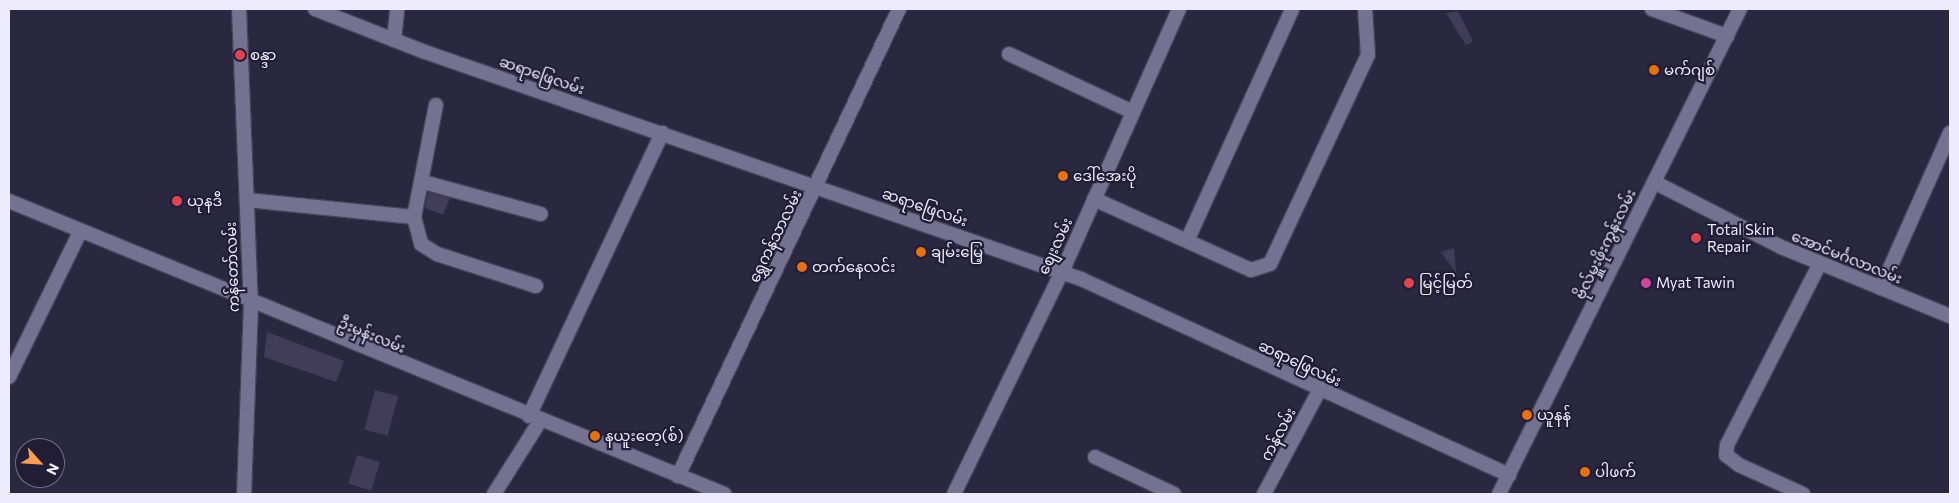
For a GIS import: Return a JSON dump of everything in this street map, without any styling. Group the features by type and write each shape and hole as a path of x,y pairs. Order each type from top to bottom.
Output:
{"street":[{"name":"ကန်တော်လမ်း","path":"239,9 251,304 244,494"},
{"name":"ဆရာဖြေလမ်း","path":"315,9 394,40 1062,272 1508,475"},
{"path":"394,40 397,9"},
{"name":"‌ရွှေကန်သာလမ်း","path":"678,476 816,188 899,9"},
{"name":"စျေးလမ်း","path":"954,494 1062,272 1180,9"},
{"path":"1187,241 1292,9"},
{"path":"1094,199 1251,270 1270,264 1368,55 1365,9"},
{"path":"1652,9 1726,36"},
{"name":"ဗိုလ်မှူးဖိုးကွန်းလမ်း","path":"1499,494 1740,9"},
{"path":"1009,54 1133,112"},
{"path":"436,105 423,182 414,217 420,244 437,254 536,286"},
{"path":"494,494 534,418 662,133"},
{"path":"1880,288 1950,133"},
{"path":"423,182 541,214"},
{"name":"အောင်မင်္ဂလာလမ်း","path":"1654,182 1820,263 1950,316"},
{"path":"246,200 414,217"},
{"name":"ဦးမှန်းလမ်း","path":"9,201 251,304 724,494"},
{"path":"9,376 80,232"},
{"path":"1803,494 1739,465 1726,455 1727,446 1820,263"},
{"name":"ကန်လမ်း","path":"1264,494 1320,389"},
{"path":"1095,457 1174,494"}],"building":[{"path":"1458,11 1473,41 1466,45 1446,13"},
{"path":"428,192 450,198 443,215 425,208"},
{"path":"1454,248 1456,273 1441,252"},
{"path":"267,332 344,361 336,382 264,357"},
{"path":"375,390 398,396 388,436 364,430"},
{"path":"357,455 380,462 371,491 348,484"}],"place":[{"name":"စန္ဒာ","path":"240,55"},
{"name":"မက်ဂျစ်","path":"1654,70"},
{"name":"ဒေါ်အေးပို","path":"1063,176"},
{"name":"ယုနဒီ","path":"177,201"},
{"name":"Total Skin Repair","path":"1696,238"},
{"name":"ချမ်းမြေ့","path":"921,252"},
{"name":"တက်နေလင်း","path":"802,267"},
{"name":"မြင့်မြတ်","path":"1409,283"},
{"name":"Myat Tawin","path":"1646,283"},
{"name":"ယူနန်","path":"1527,415"},
{"name":"နယူးတေ့(စ်)","path":"595,436"},
{"name":"ပါဖက်","path":"1585,472"}]}
